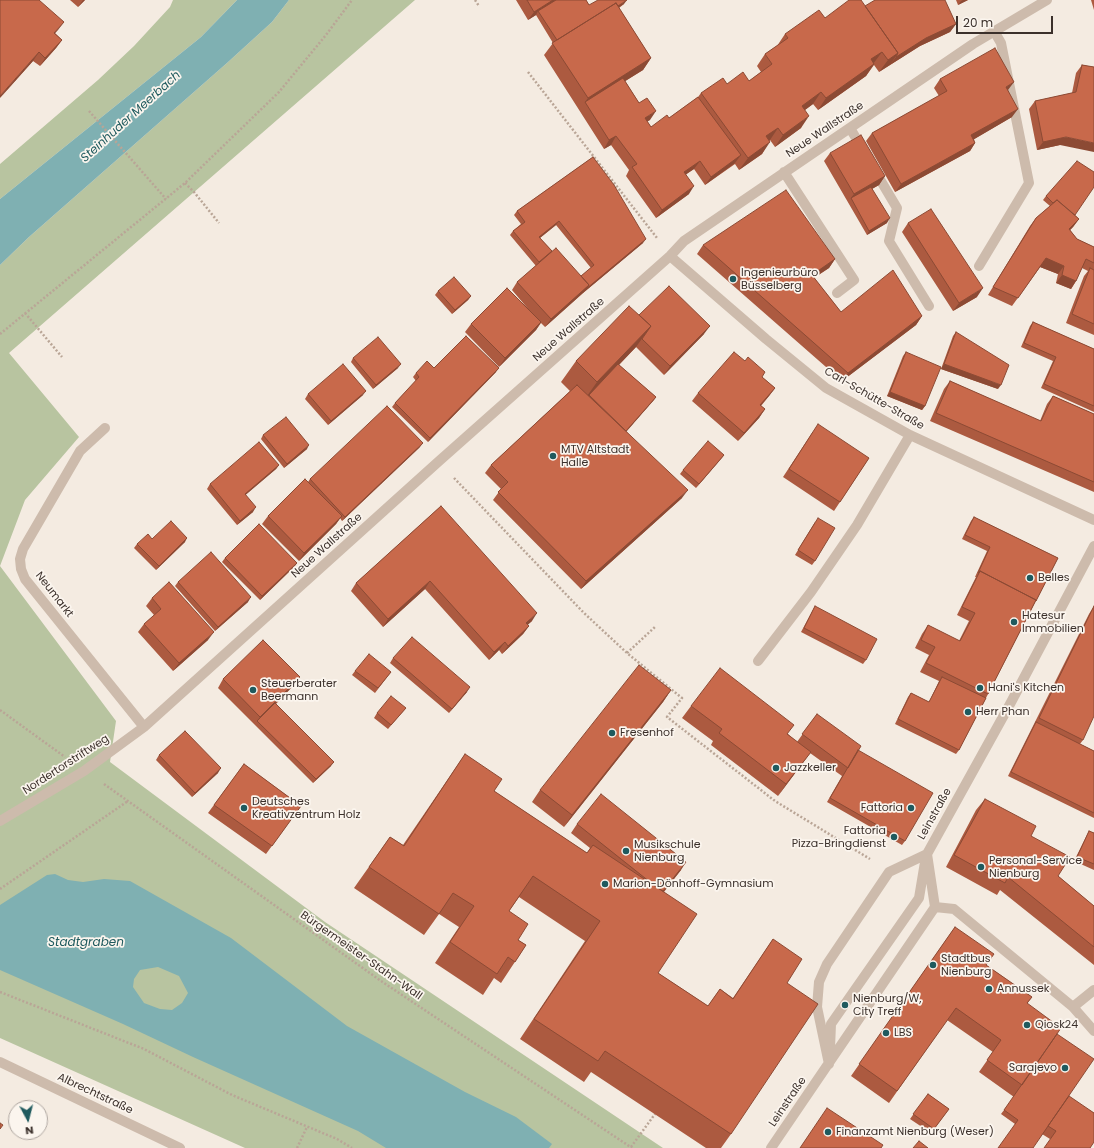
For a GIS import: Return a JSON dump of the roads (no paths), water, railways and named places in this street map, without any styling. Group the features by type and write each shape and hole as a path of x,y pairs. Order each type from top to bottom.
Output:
{"street":[{"name":"Neue Wallstraße","path":"144,728 438,462 670,256 684,241 973,44 1047,0"},
{"path":"979,266 1029,183 1001,43 994,31"},
{"path":"850,128 897,208 889,241 929,306"},
{"path":"784,172 854,280 837,293"},
{"name":"Carl-Schütte-Straße","path":"670,256 766,339 826,388 910,435 1094,520"},
{"name":"Neumarkt","path":"105,428 80,451 23,549 20,559 21,569 25,579 144,728"},
{"path":"758,661 811,592 857,525 910,435"},
{"name":"Leinstraße","path":"771,1148 935,906 927,854 1009,706 1094,546"},
{"name":"Nordertorstriftweg","path":"0,821 84,771 144,728"},
{"path":"829,1064 817,1007 819,982 827,964 889,872 927,854"},
{"path":"829,1064 831,1024 919,898 927,854"},
{"path":"935,906 954,909 1073,1007 1094,1031"},
{"path":"1073,1007 1094,990"},
{"name":"Albrechtstraße","path":"0,1062 180,1148"}],"water":[{"name":"Steinhuder Meerbach","path":"237,0 289,0 272,22 29,237 0,265 0,199 201,37"},
{"name":"Stadtgraben","path":"55,874 68,880 83,882 104,879 130,881 231,938 347,1026 465,1092 516,1117 552,1144 549,1148 386,1148 358,1131 0,970 0,905 47,875","holes":["158,967 179,976 188,993 182,1003 172,1010 160,1009 144,1003 133,987 134,979 140,970"]}],"place":[{"name":"Ingenieurbüro Büsselberg","path":"733,279"},
{"name":"MTV Altstadt Halle","path":"553,456"},
{"name":"Belles","path":"1030,578"},
{"name":"Hatesur Immobilien","path":"1014,622"},
{"name":"Hani's Kitchen","path":"980,688"},
{"name":"Steuerberater Beermann","path":"253,690"},
{"name":"Herr Phan","path":"968,712"},
{"name":"Fresenhof","path":"612,733"},
{"name":"Jazzkeller","path":"776,768"},
{"name":"Deutsches Kreativzentrum Holz","path":"244,808"},
{"name":"Fattoria","path":"911,808"},
{"name":"Fattoria Pizza-Bringdienst","path":"894,837"},
{"name":"Musikschule Nienburg","path":"626,851"},
{"name":"Personal-Service Nienburg","path":"981,867"},
{"name":"Marion-Dönhoff-Gymnasium","path":"605,884"},
{"name":"Stadtbus Nienburg","path":"933,965"},
{"name":"Annussek","path":"989,989"},
{"name":"Nienburg/W, City Treff","path":"845,1005"},
{"name":"Qiosk24","path":"1027,1025"},
{"name":"LBS","path":"886,1033"},
{"name":"Sarajevo","path":"1065,1068"},
{"name":"Finanzamt Nienburg (Weser)","path":"828,1132"}]}
